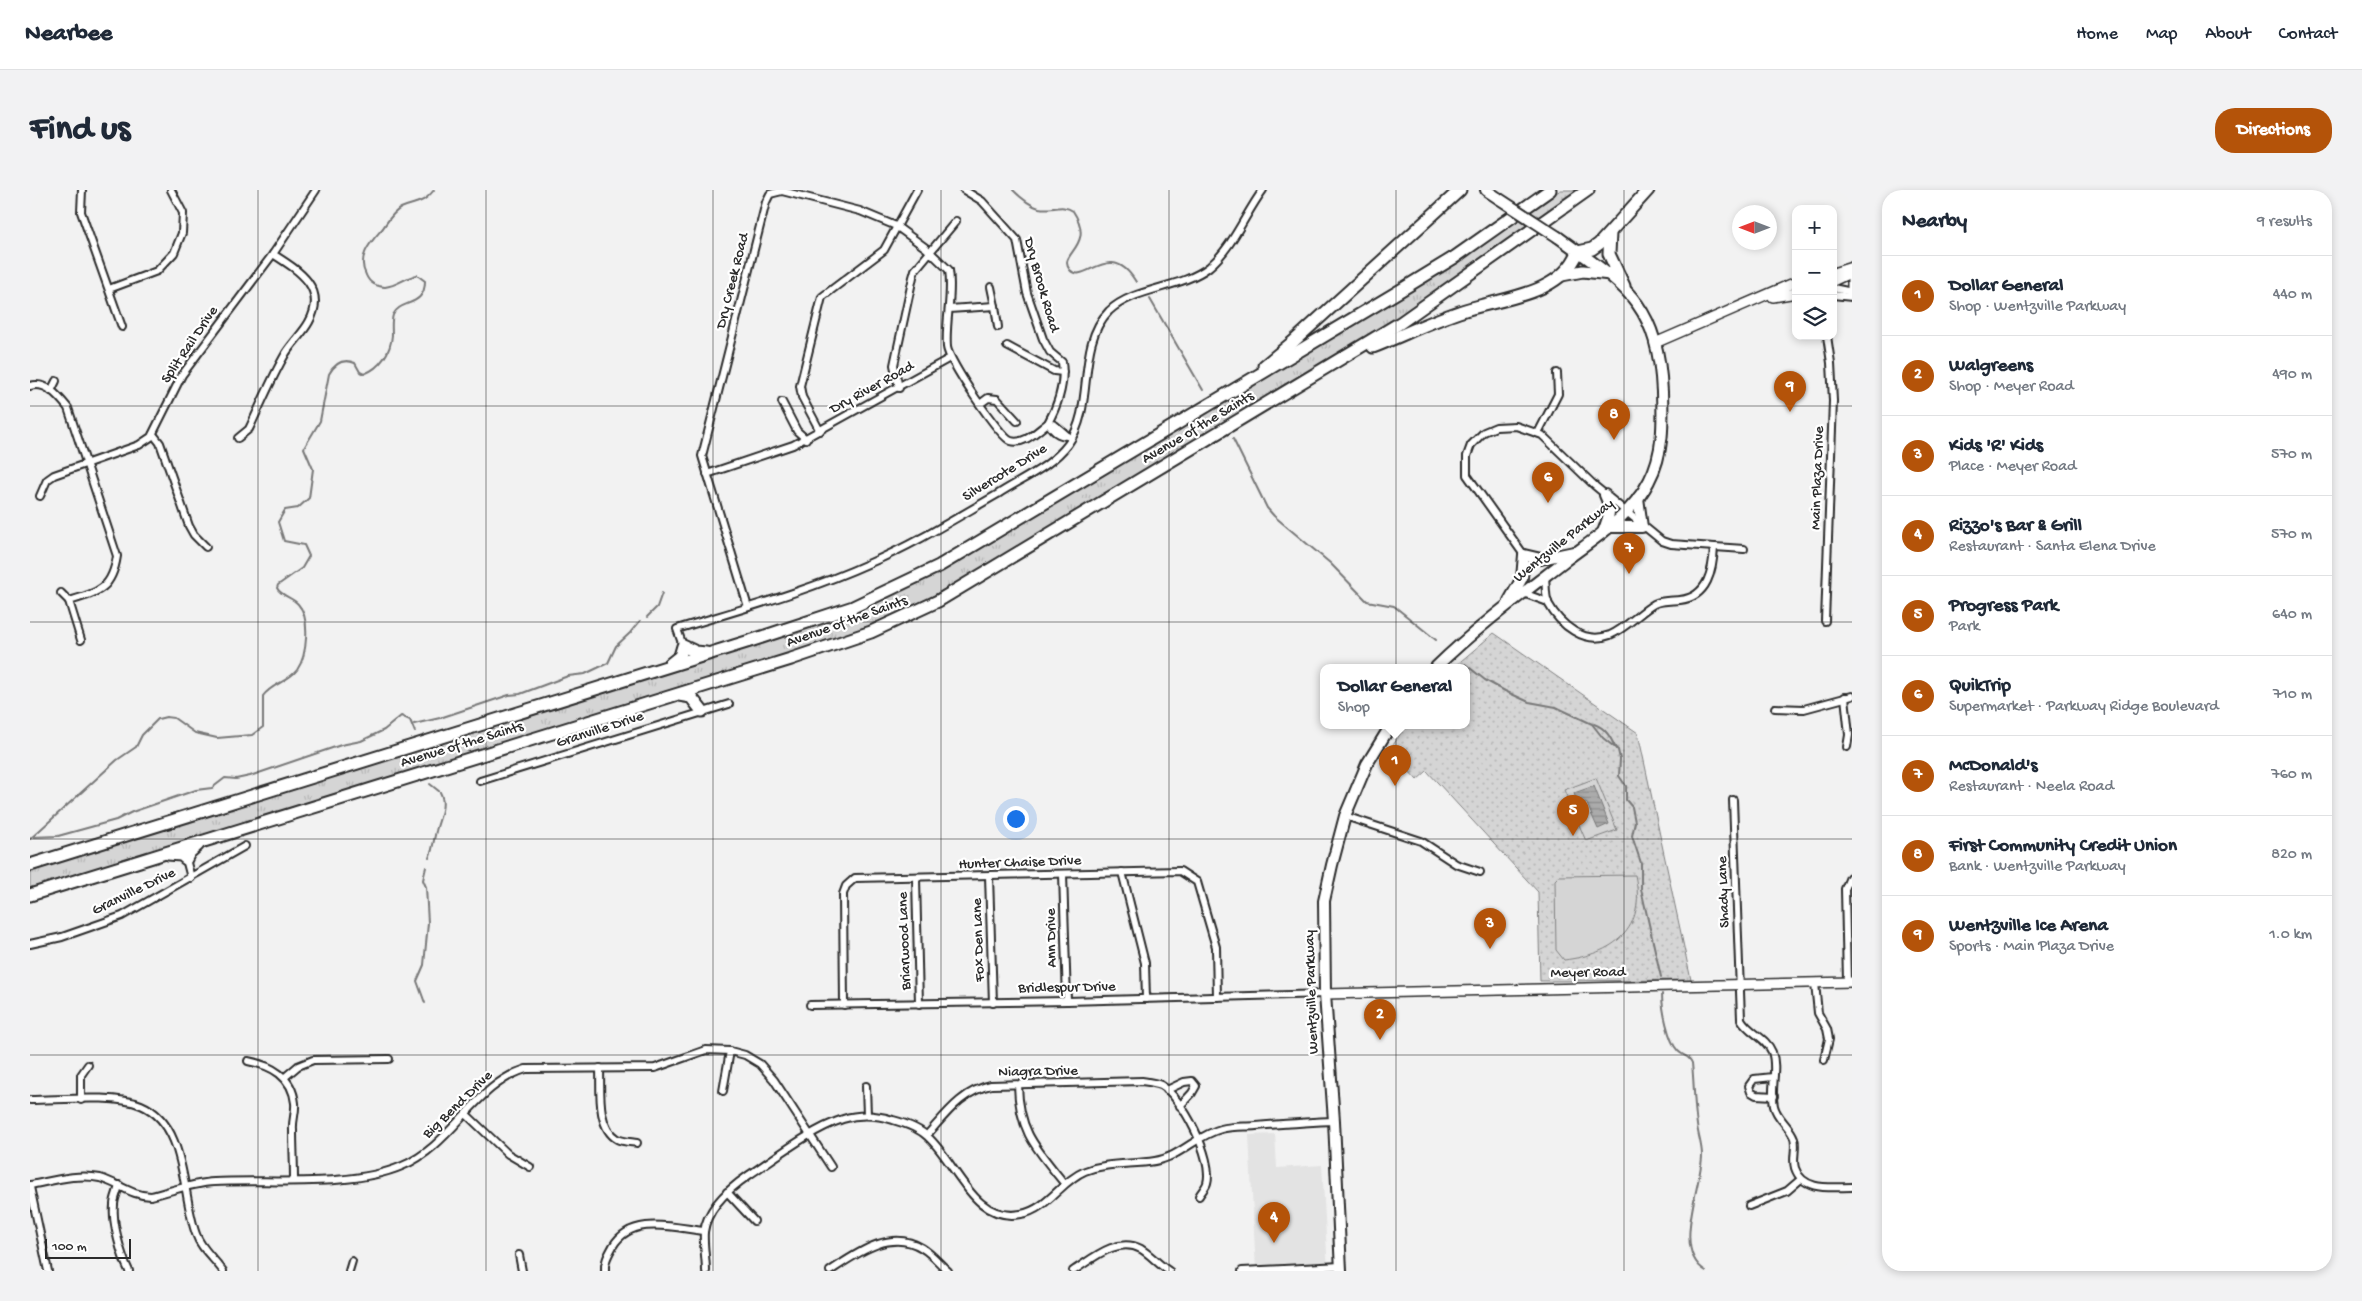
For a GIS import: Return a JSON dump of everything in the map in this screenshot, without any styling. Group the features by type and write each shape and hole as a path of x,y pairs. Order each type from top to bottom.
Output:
{"highway":[{"path":"1238,388 1314,323 1450,195 1460,190"},
{"name":"Avenue of the Saints","path":"30,865 823,618 911,581 1001,530 1455,257 1550,190"},
{"name":"Avenue of the Saints","path":"30,895 675,695 871,632 938,601 1345,357 1426,306 1588,190"},
{"path":"1561,276 1573,264 1578,252 1592,249 1610,233 1648,190"},
{"path":"1610,233 1609,254 1624,286"},
{"path":"1345,357 1460,311 1521,295 1561,276 1583,271 1610,274"},
{"path":"668,666 680,656 683,646 696,652 711,653"},
{"path":"702,711 704,695 716,682"},
{"path":"675,695 691,697 702,711"},
{"path":"165,853 181,855 186,859 189,853 202,842"}],"main road":[{"name":"Wentzville Parkway","path":"1439,664 1469,635 1606,530 1625,512 1638,498 1650,479 1663,432 1661,374 1651,328 1624,286 1558,237 1486,190"},
{"path":"1605,495 1610,514 1606,530 1642,527 1638,498"},
{"path":"1506,606 1522,578 1524,555 1541,559 1578,550"},
{"name":"Wentzville Parkway","path":"1341,1268 1334,1121 1325,994 1324,902 1332,864 1346,816 1367,764 1389,729"}],"street":[{"path":"82,190 81,212 122,327"},
{"path":"109,289 157,270 174,253 182,233 182,213 171,190"},
{"name":"Split Rail Drive","path":"153,434 182,376 273,254 316,190"},
{"path":"820,431 802,397 800,386 822,297 884,250 917,190"},
{"name":"Dry Brook Road","path":"964,190 982,201 1017,240 1027,293 1043,339 1050,352 1062,362 1063,372"},
{"name":"Silvercote Drive","path":"683,646 677,629 836,578 898,550 1048,464 1069,438 1078,423 1096,330 1110,310 1130,298 1181,282 1209,267 1226,249 1263,190"},
{"name":"Dry Creek Road","path":"748,607 702,456 766,202 770,194 782,191 860,211 896,226 932,252 949,270 947,347 950,358 980,404 1006,439 1012,442 1025,440 1048,424"},
{"path":"899,388 894,365 913,277 916,270 956,221"},
{"path":"238,438 249,429 286,353 309,323 314,310 313,290 306,276 273,254"},
{"path":"1837,272 1852,266"},
{"path":"1837,279 1852,272"},
{"path":"1837,288 1852,290 1852,280"},
{"path":"1726,314 1792,284"},
{"path":"991,287 998,327"},
{"path":"1655,343 1778,295 1792,293"},
{"path":"1837,295 1852,297"},
{"path":"949,309 994,306"},
{"name":"Main Plaza Drive","path":"1825,621 1833,401 1828,340"},
{"path":"1007,346 1054,371 1063,372 1055,411 1048,424 1055,424 1069,438"},
{"name":"Dry River Road","path":"707,474 782,450 899,388 950,358"},
{"path":"1538,433 1558,394 1557,373"},
{"path":"51,390 56,381"},
{"path":"30,386 34,385 51,390 68,408 117,556 114,571 108,584 97,592 69,601"},
{"path":"980,404 988,398 997,399 1017,421"},
{"path":"782,402 797,431 806,438"},
{"path":"1524,555 1467,474 1467,456 1477,437 1490,429 1509,425 1538,433 1605,495 1642,527 1662,541 1671,544 1744,549"},
{"path":"40,496 47,480 54,474 139,445 153,434 160,443 189,526 194,535 206,547"},
{"path":"1545,576 1548,602 1566,626 1578,634 1593,638 1609,635 1659,602 1682,600 1699,592 1711,575 1714,548"},
{"path":"61,593 69,601 81,640"},
{"path":"1523,593 1548,602"},
{"path":"1774,708 1804,709 1849,697 1850,735 1847,747"},
{"name":"Granville Drive","path":"480,781 729,704"},
{"name":"Shady Lane","path":"1733,800 1741,1019 1749,1030 1765,1041 1772,1053 1774,1105 1779,1118 1790,1128 1794,1140 1794,1168 1801,1179"},
{"path":"1346,816 1421,841 1456,864 1480,872"},
{"name":"Granville Drive","path":"30,944 62,937 122,916 245,846"},
{"name":"Granville Drive","path":"186,859 191,878"},
{"name":"Hunter Chaise Drive","path":"844,1005 843,894 846,886 855,878 1122,872 1180,871 1197,882 1216,947 1218,997"},
{"path":"1122,872 1145,963 1146,999"},
{"name":"Ann Drive","path":"1063,874 1066,1001"},
{"name":"Fox Den Lane","path":"990,876 993,1002"},
{"path":"1849,982 1845,889 1850,876"},
{"name":"Briarwood Lane","path":"916,878 919,1004"},
{"name":"Meyer Road","path":"1325,994 1849,982"},
{"path":"1815,983 1817,1008 1829,1038 1824,1060"},
{"name":"Bridlespur Drive","path":"810,1005 1325,994"},
{"name":"Big Bend Drive","path":"30,1186 75,1177 98,1178 141,1196 151,1196 211,1182 351,1178 377,1175 404,1166 428,1152 496,1084 509,1074 526,1069 655,1068 698,1052 714,1050 746,1055 760,1064 774,1080 831,1167"},
{"path":"723,1091 730,1051"},
{"path":"285,1077 298,1066 313,1060 389,1059"},
{"path":"248,1061 266,1065 285,1077 292,1090 296,1104 292,1127 294,1180"},
{"path":"81,1100 81,1075 88,1065"},
{"path":"600,1068 602,1111 607,1128 617,1139 637,1143"},
{"path":"1773,1077 1754,1079 1749,1086 1750,1092 1756,1095 1774,1096"},
{"name":"Niagra Drive","path":"927,1135 963,1096 979,1088 1142,1081 1160,1085 1167,1090"},
{"path":"1180,1106 1196,1086 1192,1081 1184,1082 1167,1090 1180,1106 1199,1138 1205,1153 1207,1182 1199,1196"},
{"path":"1018,1085 1019,1108 1031,1141 1064,1183"},
{"path":"866,1086 867,1115"},
{"path":"30,1100 118,1100 141,1105 156,1115 168,1128 173,1138 196,1235 204,1250 223,1271"},
{"path":"467,1114 508,1154 530,1167"},
{"path":"706,1271 704,1231 711,1213 727,1192 810,1136 842,1119 867,1115 900,1122 927,1135 946,1156 974,1198 987,1209 1006,1215 1022,1214 1040,1206 1064,1183 1084,1171 1105,1165 1156,1161 1221,1128 1334,1121"},
{"path":"1749,1206 1787,1191 1801,1179 1810,1185 1822,1187 1852,1187"},
{"path":"30,1186 48,1271"},
{"path":"119,1186 114,1204 114,1215 122,1251 129,1271"},
{"path":"727,1192 754,1221"},
{"path":"605,1271 604,1264 617,1240 639,1226 653,1225 704,1231"},
{"path":"830,1271 868,1248 881,1243 901,1241 923,1248 948,1271"},
{"path":"1073,1271 1109,1248 1120,1245 1141,1249 1169,1271"},
{"path":"520,1255 522,1271"},
{"path":"349,1271 352,1261"},
{"path":"1242,1271 1341,1268"}],"shaded area":[{"path":"1594,786 1609,824 1598,829 1586,802 1578,806 1574,793"},
{"path":"1275,1134 1277,1168 1322,1165 1328,1271 1256,1271 1249,1135"}],"green space":[{"path":"1561,190 1582,190 1407,312 963,579 903,612 837,638 30,891 30,869 771,640 854,611"},
{"path":"1494,633 1638,733 1691,980 1540,981 1538,892 1427,771 1417,780 1390,750 1403,729 1470,729 1470,664 1458,664"},
{"path":"1596,778 1617,830 1586,841 1564,790"},
{"path":"1635,875 1636,911 1631,924 1622,936 1611,945 1597,952 1564,960 1556,950 1555,880 1559,876"}],"waterway":[{"path":"30,839 117,760 136,747 142,735 158,719 174,718 195,733 217,738 252,735 263,727 263,696 297,670 303,656 306,637 305,618 302,610 296,602 281,593 277,588 278,585 302,568 309,556 304,545 284,541 278,522 285,510 298,508 309,498 313,469 304,448 320,421 331,370 337,364 347,361 355,363 360,372 364,374 380,364 387,353 391,341 393,315 396,310 417,299 424,290 425,281 417,275 394,285 385,287 376,285 367,278 363,268 364,255 374,238 396,212 401,208 423,200 434,190"},
{"path":"1013,190 1035,207 1048,209 1061,207 1073,211 1079,223 1081,233 1079,241 1068,259 1067,264 1070,270 1076,273 1107,263 1117,264 1126,270 1136,282"},
{"path":"1150,299 1203,390"},
{"path":"1233,439 1267,508 1274,516 1330,563 1367,601 1394,606 1436,640"},
{"path":"647,617 657,607 662,593"},
{"path":"414,724 440,718 509,695 520,694 568,676 585,674 608,663 616,646 640,621"},
{"path":"1470,668 1485,680 1505,691 1529,702 1556,707 1592,724 1603,738 1618,750 1620,759 1619,776 1626,786 1626,800 1632,807 1635,822 1632,836 1641,863 1641,889 1661,977"},
{"path":"32,837 58,836 116,820 132,812 196,790 212,788 225,778 236,779 250,776 341,745 361,741 384,730 401,716 410,720 415,732"},
{"path":"1594,724 1605,731 1616,749"},
{"path":"429,858 443,802 440,792 430,784"},
{"path":"425,1003 417,981 424,965 428,923 426,887 423,880 426,867"},
{"path":"1662,994 1664,1016 1671,1040 1678,1051 1692,1063 1696,1117 1702,1155 1689,1234 1691,1249 1696,1262 1706,1271"}],"place":[{"name":"Wentzville Ice Arena","path":"1790,412"},
{"name":"First Community Credit Union","path":"1614,440"},
{"name":"QuikTrip","path":"1548,503"},
{"name":"McDonald's","path":"1629,574"},
{"name":"Dollar General","path":"1395,786"},
{"name":"Progress Park","path":"1573,836"},
{"name":"Kids 'R' Kids","path":"1490,949"},
{"name":"Walgreens","path":"1380,1040"},
{"name":"Rizzo's Bar & Grill","path":"1274,1243"}]}
